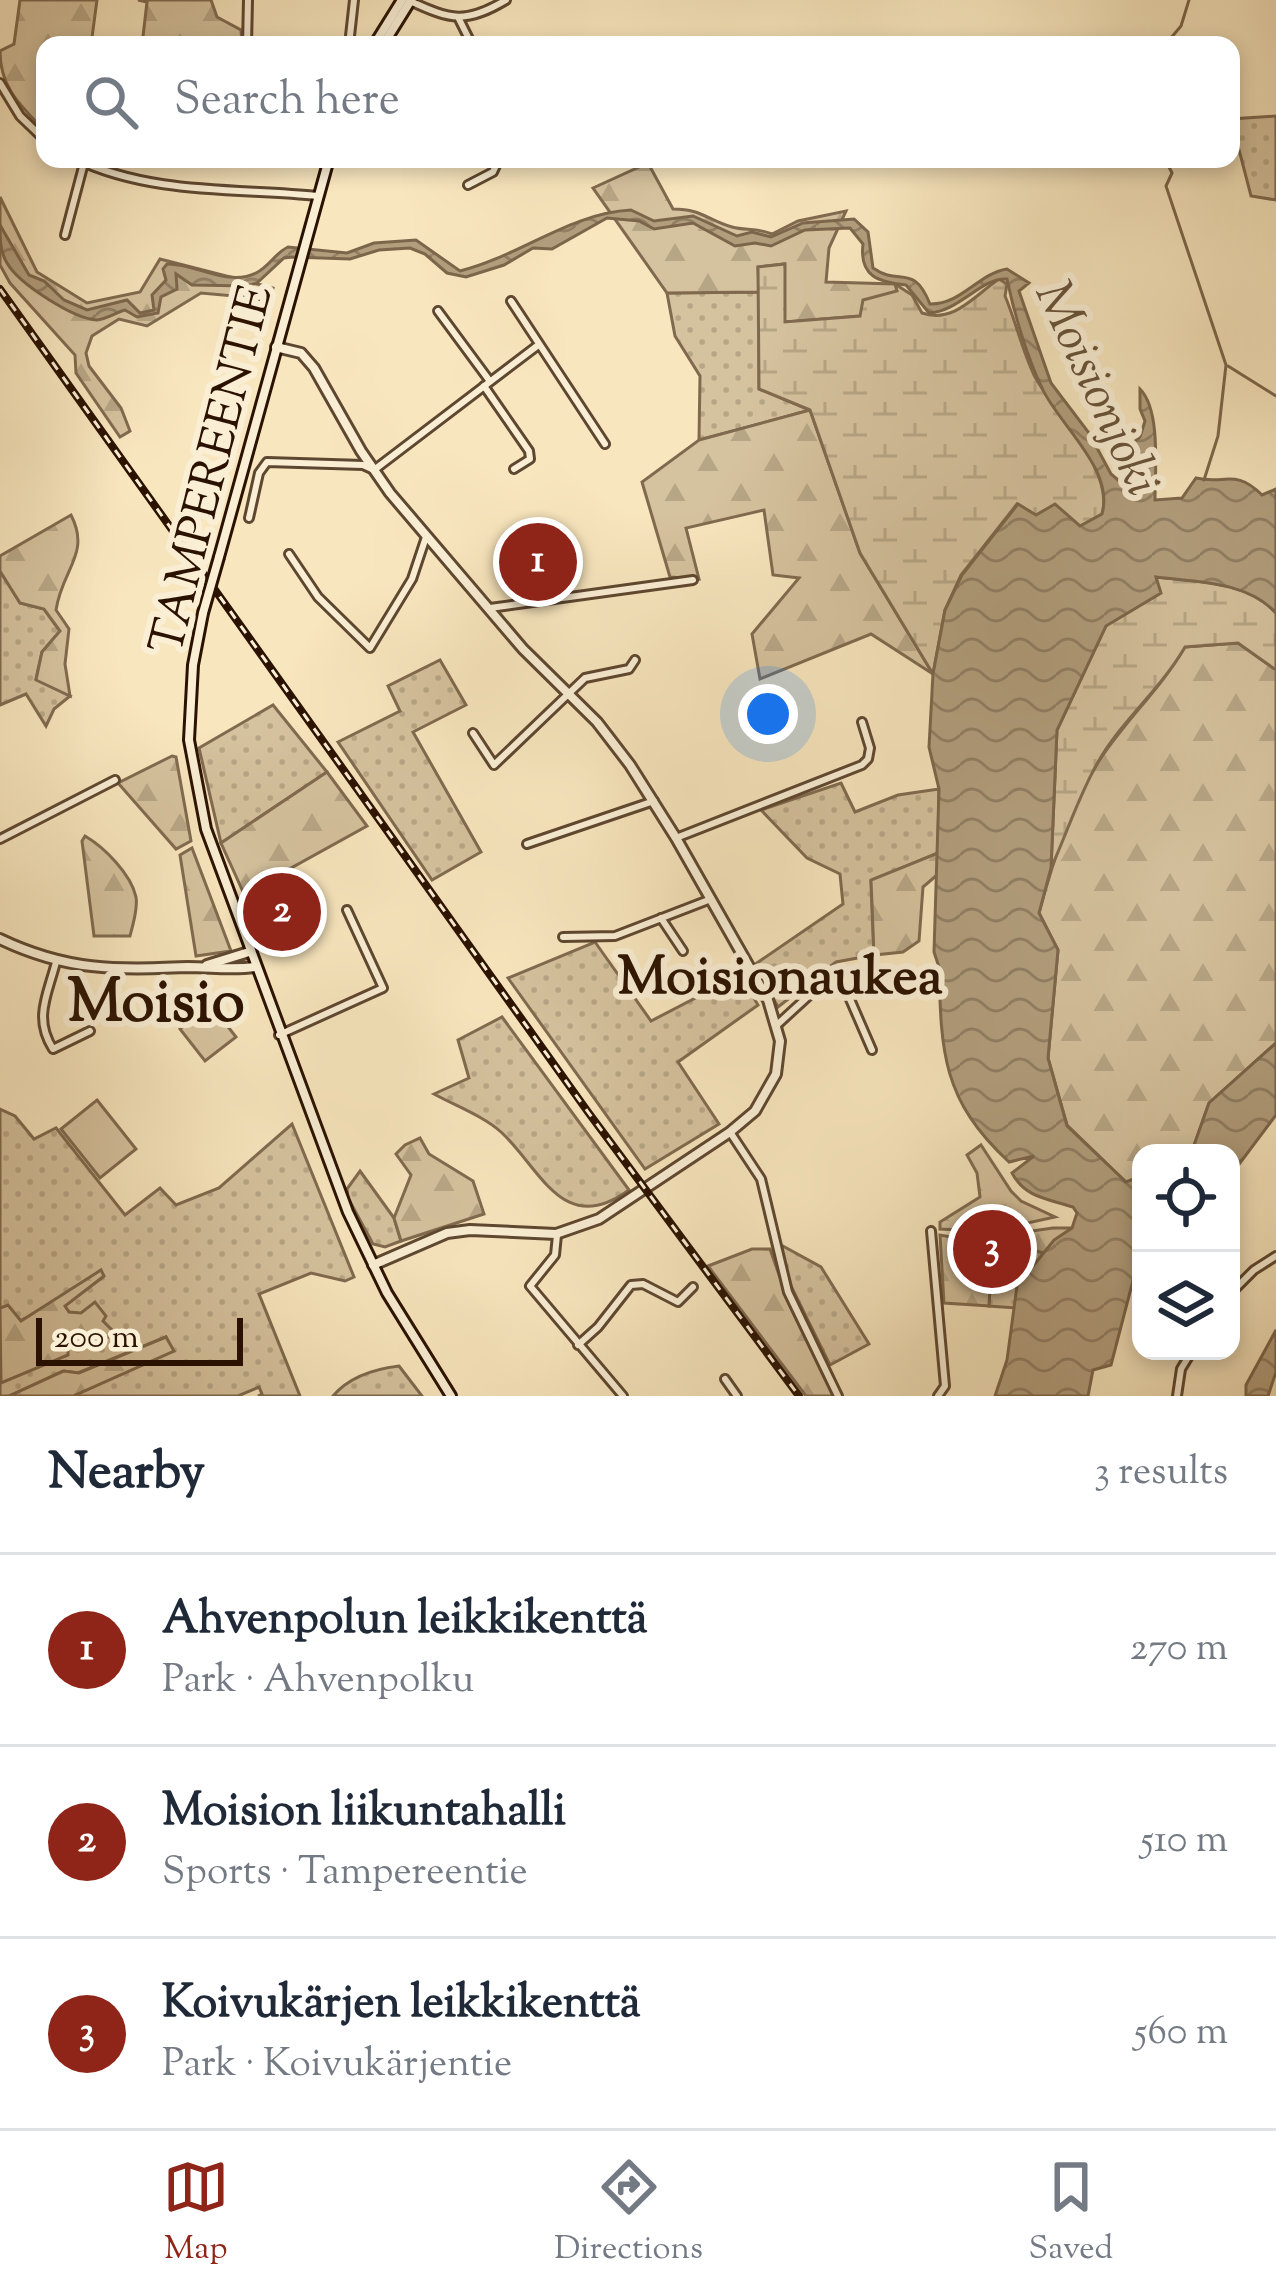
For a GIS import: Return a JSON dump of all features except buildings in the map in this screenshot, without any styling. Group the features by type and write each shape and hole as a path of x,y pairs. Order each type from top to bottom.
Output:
{"street":[{"path":"247,36 248,0"},
{"path":"350,36 354,0"},
{"path":"408,0 441,16 460,19 484,13 506,0"},
{"path":"381,36 408,0"},
{"path":"388,36 408,0"},
{"path":"460,19 468,36"},
{"path":"0,83 36,133"},
{"path":"65,235 79,168"},
{"path":"109,168 190,188 318,196"},
{"name":"TAMPEREENTIE","path":"326,168 203,614 189,712 191,760 206,829 348,1212 373,1265 451,1396"},
{"path":"468,185 496,168"},
{"path":"374,470 537,346 539,339 511,301"},
{"path":"438,311 529,451 530,459 514,469"},
{"path":"537,346 604,444"},
{"path":"276,347 301,353 314,368 374,470 523,649 608,735 676,838 778,1024 780,1058 769,1090 754,1111 599,1219 556,1234 446,1233 373,1265"},
{"path":"249,518 259,473 267,462 363,465 374,470"},
{"path":"289,554 318,597 370,648 412,579 428,534"},
{"path":"490,608 693,580"},
{"path":"473,734 496,764 585,678 628,669 635,660"},
{"path":"676,838 862,765 870,748 862,722"},
{"path":"0,839 115,780"},
{"path":"527,844 654,802"},
{"path":"563,937 615,936 711,899"},
{"path":"279,1035 383,988 347,910"},
{"path":"661,918 683,951"},
{"path":"0,939 56,962 124,971 255,968"},
{"path":"200,968 250,952"},
{"path":"56,962 46,994 43,1032 53,1049 90,1030"},
{"path":"778,1024 827,979 834,978 846,990 872,1050"},
{"path":"730,1132 761,1179 788,1292 838,1396"},
{"path":"931,1232 945,1386 938,1396"},
{"path":"556,1234 555,1255 530,1286 623,1396"},
{"path":"1240,1284 1276,1256"},
{"path":"578,1345 631,1285 643,1284 678,1302 693,1288"},
{"path":"1178,1396 1186,1360"},
{"path":"724,1379 737,1396"}],"green space":[{"path":"20,0 97,0 92,36 36,36 36,121 4,76 0,51 14,44"},
{"path":"138,0 211,0 217,17 241,30 241,36 143,36 147,2"},
{"path":"1276,116 1276,200 1251,196 1240,154 1240,118"},
{"path":"637,168 651,168 673,209 772,234 798,221 846,211 829,248 826,282 895,284 898,290 861,316 784,322 784,264 758,267 759,292 667,293 593,188"},
{"path":"0,197 37,272 87,303 140,292 160,259 273,288 269,306 256,298 201,293 147,326 119,319 92,336 86,353 89,366 121,408 130,431 120,437 76,373 75,355 10,283 0,265"},
{"path":"785,264 785,322 860,316 863,300 897,291 895,284 912,295 922,313 944,315 999,279 1007,284 1005,296 1034,375 1100,478 1102,514 1080,527 1036,516 1017,504 961,575 945,610 933,674 860,553 810,410 759,389 758,267"},
{"path":"759,292 759,389 810,410 699,440 700,376 675,336 667,293"},
{"path":"810,410 860,553 933,674 871,634 760,679 752,634 799,578 773,575 764,510 686,528 699,579 670,577 642,482 699,440"},
{"path":"71,515 77,551 56,610 69,629 65,664 70,696 36,680 42,652 60,631 44,609 20,603 0,571 0,556"},
{"path":"0,571 20,603 44,609 60,631 42,652 36,679 70,696 54,709 46,726 26,694 0,705"},
{"path":"1155,577 1220,584 1264,602 1276,613 1276,670 1238,643 1185,647 1098,762 1051,868 1057,730 1106,625 1160,593"},
{"path":"1238,643 1276,670 1276,1043 1209,1103 1194,1144 1132,1144 1132,1180 1127,1183 1067,1125 1048,1058 1058,950 1039,913 1057,853 1091,775 1185,647"},
{"path":"440,660 466,705 413,732 481,852 432,880 338,742 400,711 388,686"},
{"path":"273,705 327,772 221,843 199,748"},
{"path":"176,757 191,841 176,849 118,783"},
{"path":"327,772 367,826 244,894 221,843"},
{"path":"841,783 855,812 898,795 939,789 938,853 871,881 874,955 836,962 778,1007 754,965 843,904 840,874 807,858 761,810"},
{"path":"85,836 129,879 136,897 130,936 94,936"},
{"path":"192,848 231,951 196,956 180,855"},
{"path":"938,853 937,875 923,887 919,941 903,952 874,955 871,880"},
{"path":"595,942 651,1021 740,975 758,1005 678,1062 719,1124 645,1169 508,978"},
{"path":"211,1005 236,1037 205,1061 180,1029"},
{"path":"502,1017 629,1190 606,1203 570,1202 555,1193 494,1126 434,1094 469,1078 458,1040"},
{"path":"97,1100 136,1149 100,1178 61,1129"},
{"path":"0,1109 15,1116 34,1139 56,1128 125,1215 160,1188 176,1205 219,1188 292,1124 354,1277 345,1281 311,1273 259,1294 300,1396 258,1396 262,1394 259,1387 238,1396 73,1396 173,1351 166,1337 78,1373 63,1371 0,1396 0,1382 67,1355 81,1331 107,1326 64,1306 103,1277 20,1321 8,1306 0,1308"},
{"path":"420,1138 429,1154 473,1181 484,1214 401,1241 394,1218 411,1175 396,1154"},
{"path":"981,1145 1021,1201 1055,1217 995,1230 989,1218 975,1216 959,1230 940,1229 940,1222 980,1197 977,1173 967,1155"},
{"path":"360,1171 394,1218 401,1241 385,1247 373,1244 348,1198 347,1189"},
{"path":"1072,1228 1044,1253 1012,1245 991,1268 989,1306 944,1303 940,1235 968,1240"},
{"path":"1013,1244 1044,1253 1017,1286 1016,1308 989,1306 991,1268"},
{"path":"781,1245 821,1267 869,1344 830,1365 788,1280"},
{"path":"752,1249 770,1249 790,1306 834,1396 806,1396 708,1266"},
{"path":"101,1270 104,1276 65,1306 69,1312 81,1313 95,1302 115,1333 103,1340 81,1331 68,1346 68,1355 1,1383 0,1308 8,1305 21,1321"},
{"path":"166,1337 174,1351 73,1396 9,1396 64,1371 79,1373"},
{"path":"399,1366 422,1396 333,1396 363,1375"}],"water":[{"path":"631,210 654,221 693,216 737,236 752,232 771,237 803,223 854,219 868,232 873,268 912,279 930,304 951,300 1007,269 1029,283 1019,291 1051,383 1089,433 1111,474 1125,486 1134,486 1129,471 1132,459 1125,450 1140,437 1145,421 1140,389 1154,426 1155,500 1182,498 1196,478 1237,480 1262,495 1276,489 1276,613 1236,589 1156,577 1161,593 1106,626 1057,730 1051,868 1039,913 1058,950 1048,1058 1067,1126 1126,1182 1132,1180 1132,1284 1111,1365 1093,1370 1088,1396 995,1396 1007,1360 1017,1286 1054,1240 1072,1228 1077,1213 1073,1207 1024,1188 1012,1173 1034,1156 1009,1162 970,1117 944,1050 934,952 939,789 929,747 933,674 945,610 962,575 1018,504 1036,515 1055,504 1080,526 1102,514 1104,497 1093,464 1042,388 1021,335 1007,279 929,313 906,285 879,279 868,271 863,244 850,228 805,230 771,246 735,246 693,223 654,229 639,221 607,218 552,249 533,248 504,265 466,277 447,273 410,248 379,250 350,259 292,257 247,286 192,285 176,274 177,289 161,297 158,313 137,317 125,310 97,320 62,307 23,281 5,259 0,235 0,225 29,275 44,281 64,300 87,310 127,300 140,313 154,310 152,295 166,280 163,269 167,264 245,277 288,247 347,253 374,243 416,240 460,271 609,213"},
{"path":"1276,1043 1276,1115 1240,1163 1240,1144 1194,1144 1209,1103"},
{"path":"1276,1330 1276,1372 1268,1396 1246,1396 1246,1385"}],"waterway":[{"path":"1173,36 1189,0"},
{"path":"1170,168 1166,186 1226,365 1218,436 1204,480"},
{"path":"1228,366 1276,396"}],"railway":[{"path":"0,289 588,1112 799,1396"}],"place":[{"name":"Ahvenpolun leikkikenttä","path":"538,562"},
{"name":"Moision liikuntahalli","path":"282,912"},
{"name":"Koivukärjen leikkikenttä","path":"992,1249"}],"district":[{"name":"Moisionaukea","path":"780,974"},
{"name":"Moisio","path":"156,999"}],"water label":[{"name":"Moisionjoki","path":"1100,387"}]}
